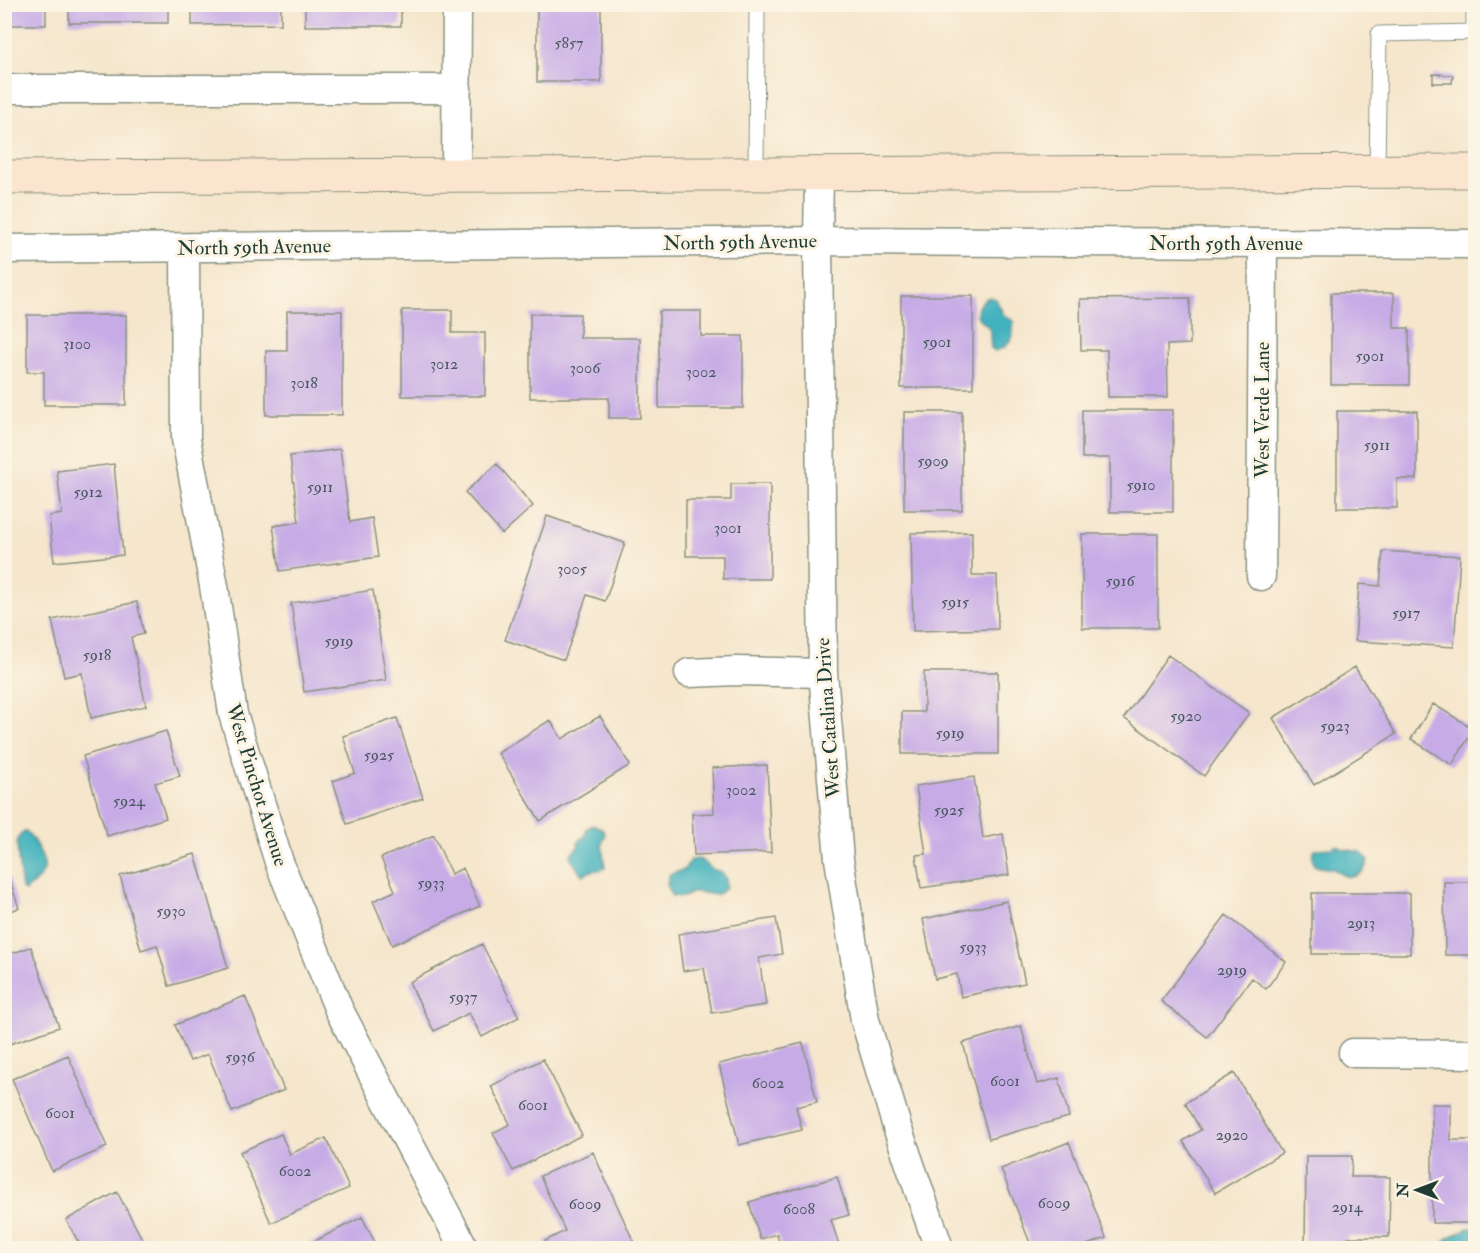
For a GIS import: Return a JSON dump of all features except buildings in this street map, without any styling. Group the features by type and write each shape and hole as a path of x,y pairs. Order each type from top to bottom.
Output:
{"main road":[{"path":"4,177 1476,171"}],"street":[{"path":"456,175 457,4"},
{"path":"4,89 457,89"},
{"name":"West Catalina Drive","path":"819,174 823,673 839,860 865,1020 897,1127 939,1248"},
{"name":"North 59th Avenue","path":"4,249 818,241 1476,244"},
{"name":"West Verde Lane","path":"1261,576 1263,243"},
{"name":"West Pinchot Avenue","path":"185,248 186,439 214,586 233,714 279,862 339,1010 464,1248"},
{"path":"689,673 737,671 823,673"},
{"path":"1353,1053 1476,1054"}],"lane":[{"path":"755,4 757,12 756,174"},
{"path":"1377,171 1379,34 1475,32 1473,4"}],"water":[{"path":"990,297 996,299 1003,314 1014,322 1011,341 1006,347 995,351 991,348 989,328 979,319 977,313 980,304"},
{"path":"593,825 603,830 605,834 602,844 605,868 582,875 571,859 571,854 579,846 581,838 585,837 586,829"},
{"path":"26,831 38,849 44,870 41,876 25,891 22,889 17,842"},
{"path":"1334,846 1361,852 1368,860 1362,872 1351,877 1333,869 1314,865 1312,856 1316,849"},
{"path":"698,859 725,876 726,888 717,895 694,892 683,897 672,896 667,885 670,874 684,870 691,860"},
{"path":"1468,1228 1475,1228 1475,1248 1438,1248 1448,1238"}]}
